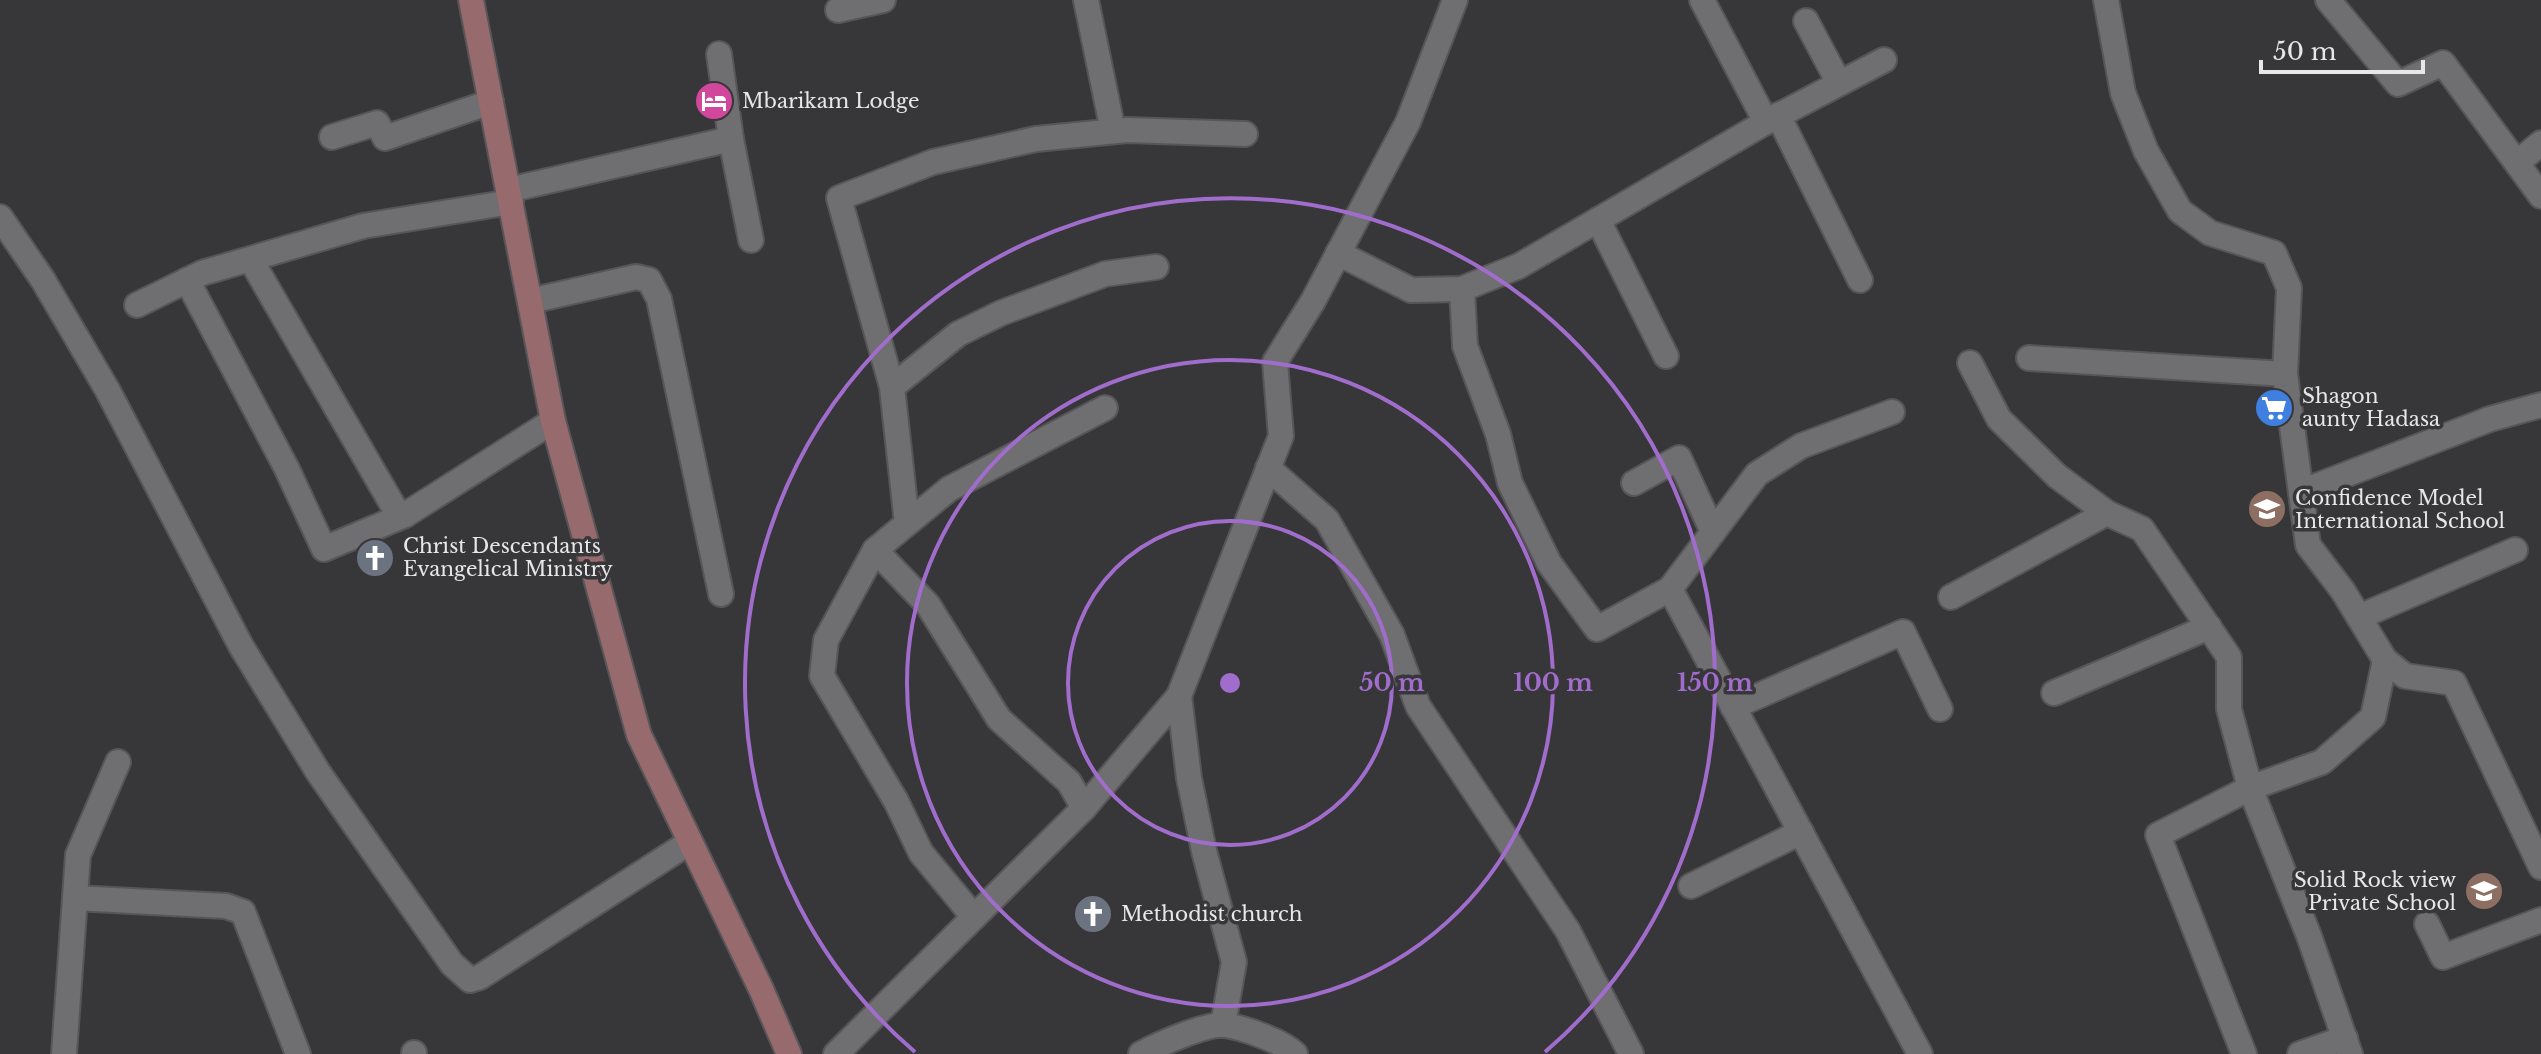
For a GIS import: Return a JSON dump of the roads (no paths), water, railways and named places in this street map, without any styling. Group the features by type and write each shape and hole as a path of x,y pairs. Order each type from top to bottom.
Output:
{"street":[{"path":"471,0 553,421 639,735 789,1054"},
{"path":"838,10 883,0"},
{"path":"1086,0 1113,131"},
{"path":"836,1054 1084,808 1179,696 1281,436 1275,362 1408,122 1455,0"},
{"path":"1702,0 1772,119 1860,280"},
{"path":"2106,0 2123,93 2146,151 2180,211 2210,233 2274,253 2289,288 2285,374 2308,545 2343,591 2385,660 2405,676 2454,683 2541,867"},
{"path":"2328,0 2398,84 2443,63 2541,196"},
{"path":"1806,21 1839,83"},
{"path":"719,54 731,139 751,240"},
{"path":"1338,253 1411,290 1462,289 1519,266 1772,119 1884,60"},
{"path":"332,137 377,123 385,138 491,102"},
{"path":"907,523 892,387 839,198 933,162 1036,139 1113,131 1245,134"},
{"path":"137,305 202,273 363,226 510,196 731,139"},
{"path":"2518,162 2541,143"},
{"path":"0,217 43,280 108,391 241,646 318,772 452,964 470,980 480,977 690,842"},
{"path":"1598,220 1666,356"},
{"path":"251,260 395,509 405,515"},
{"path":"892,387 958,334 1001,313 1105,274 1156,267"},
{"path":"530,301 636,277 649,280 659,299 721,594"},
{"path":"187,280 287,469 324,549 405,515 553,421"},
{"path":"1462,289 1465,346 1498,434 1510,483 1549,563 1597,629 1670,589 1757,474 1801,446 1892,412"},
{"path":"2029,358 2285,374"},
{"path":"1970,363 1999,419 2057,476 2107,513 2142,529 2229,657 2229,709 2250,788 2309,936 2348,1046 2300,1054"},
{"path":"2301,492 2490,419 2541,405"},
{"path":"974,917 921,853 896,801 822,676 826,640 875,550 907,523 949,489 1105,408"},
{"path":"1634,483 1679,458 1713,532"},
{"path":"1268,468 1327,520 1392,635 1418,706 1568,931 1631,1054"},
{"path":"1951,597 2107,513"},
{"path":"875,550 928,605 999,719 1069,782 1084,808"},
{"path":"2359,617 2515,550"},
{"path":"1670,589 1920,1054"},
{"path":"2054,693 2209,627"},
{"path":"1733,707 1903,632 1940,709"},
{"path":"2244,1054 2158,835 2250,788 2322,762 2373,717 2385,660"},
{"path":"1179,696 1189,778 1204,851 1234,962 1223,1025"},
{"path":"64,1054 78,855 118,762"},
{"path":"1691,886 1801,832"},
{"path":"75,898 226,906 243,912 298,1054"},
{"path":"2427,924 2443,957 2541,920"},
{"path":"1141,1054 1162,1042 1223,1025 1285,1044 1295,1054"}],"place":[{"name":"Mbarikam Lodge","path":"714,101"},
{"name":"Shagon aunty Hadasa","path":"2274,408"},
{"name":"Confidence Model International School","path":"2267,509"},
{"name":"Christ Descendants Evangelical Ministry","path":"375,558"},
{"name":"Solid Rock view Private School","path":"2484,891"},
{"name":"Methodist church","path":"1093,914"}]}
